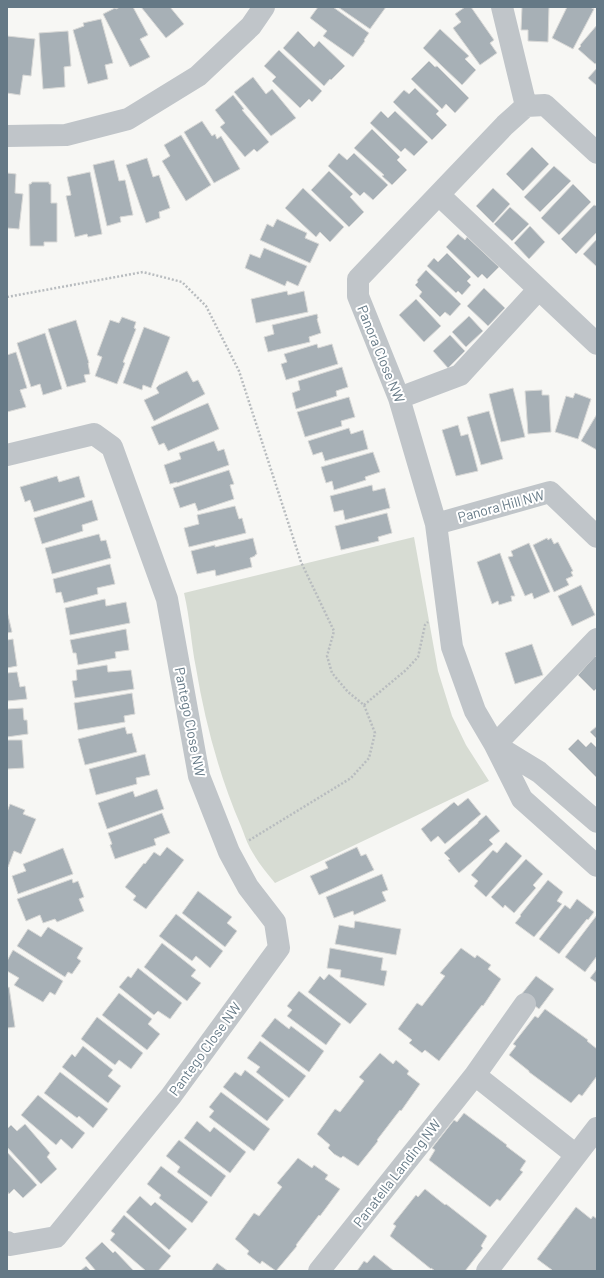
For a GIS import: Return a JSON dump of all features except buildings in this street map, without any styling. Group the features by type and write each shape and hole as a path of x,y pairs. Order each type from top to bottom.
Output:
{"street":[{"path":"7,136 66,135 128,120 198,76 250,26 264,7"},
{"path":"502,7 526,106 545,105 597,153"},
{"name":"Panora Close NW","path":"526,106 358,279 358,296 399,398 436,524 452,647 475,711 495,745 522,799 597,865"},
{"path":"439,195 597,344"},
{"path":"399,398 460,375 538,290"},
{"name":"Pantego Close NW","path":"7,455 94,434 112,447 167,599 199,776 229,852 248,887 275,922 279,948 171,1096 56,1237 10,1245 7,1242"},
{"name":"Panora Hill NW","path":"436,524 550,492 597,537"},
{"path":"495,745 597,638"},
{"name":"Panora Close NW","path":"495,745 538,772 597,822"},
{"name":"Panatella Landing NW","path":"319,1271 475,1074 525,1004"},
{"path":"475,1074 576,1155"},
{"path":"487,1271 597,1128"}],"path":[{"path":"7,298 143,272 182,282 206,306 238,371 301,562 334,631 327,656 332,673 348,692 364,705 376,733 369,758 351,778 229,852"},
{"path":"364,705 406,670 418,657 425,625 432,617 448,614"}],"shaded area":[{"path":"414,537 438,671 452,716 466,745 489,781 275,883 259,862 249,845 219,768 208,728 194,659 184,593"}]}
